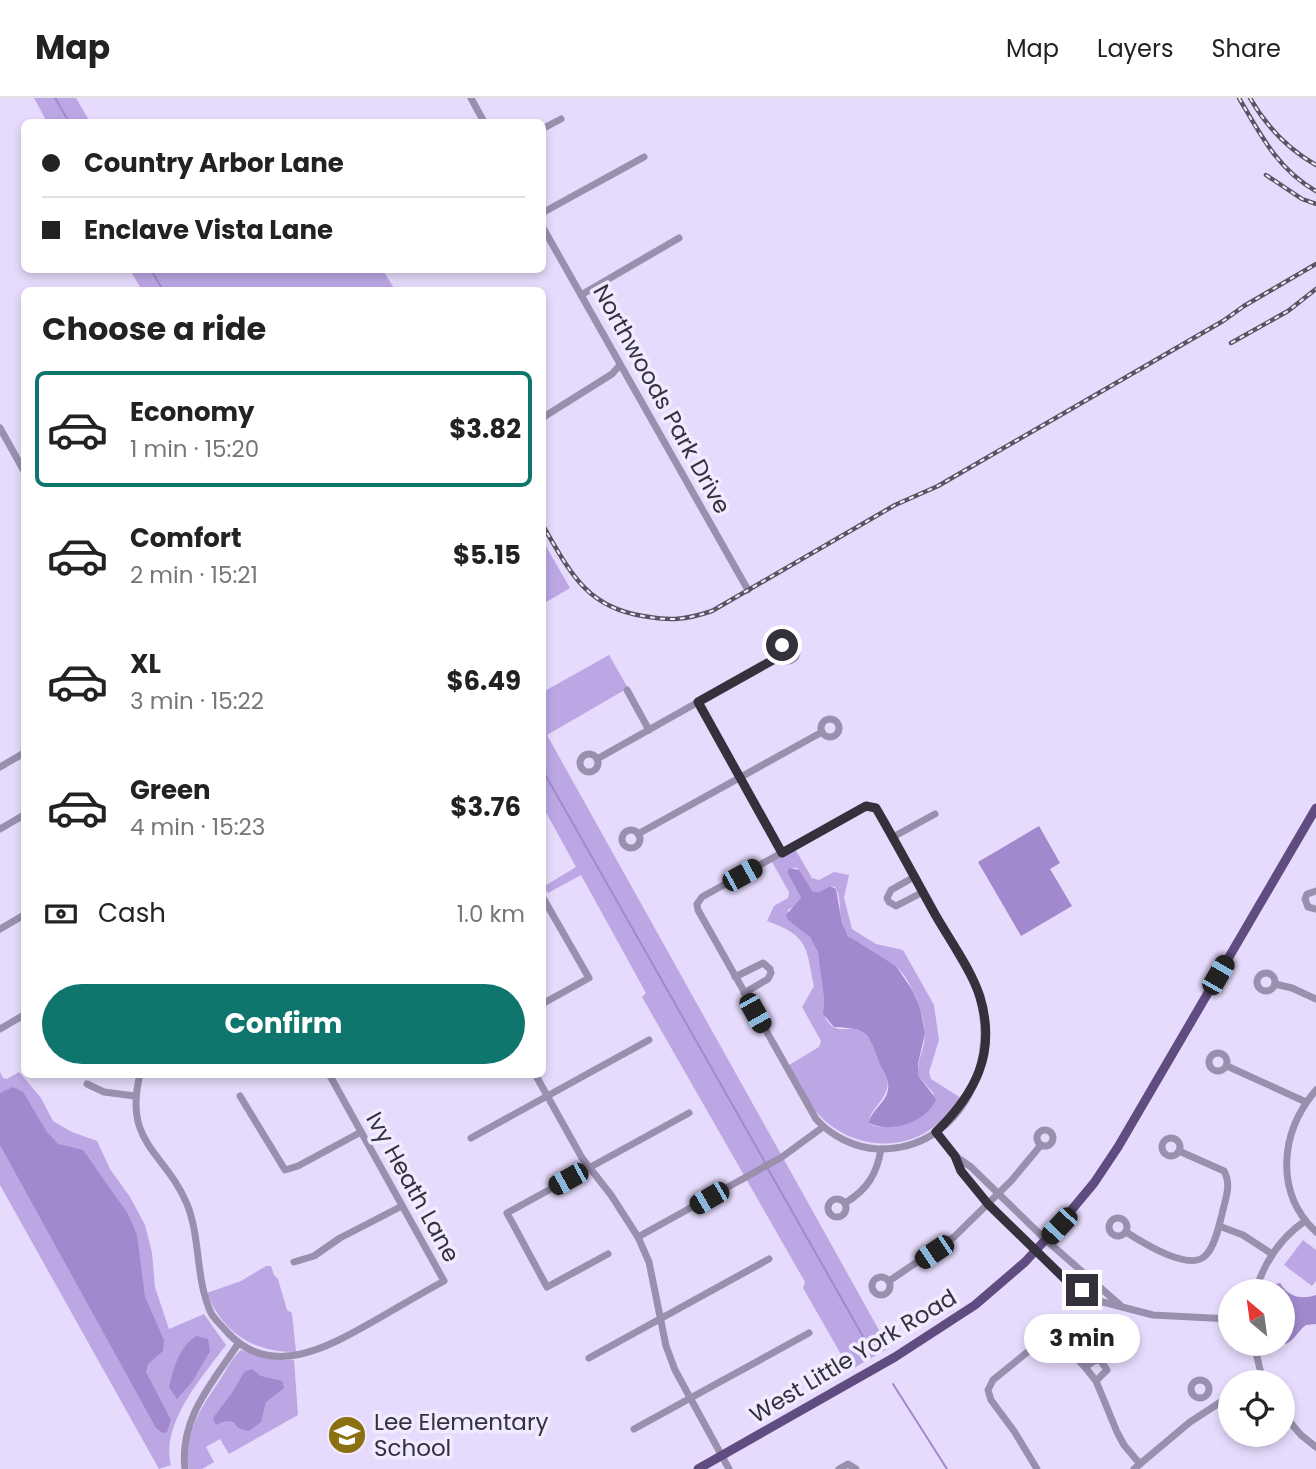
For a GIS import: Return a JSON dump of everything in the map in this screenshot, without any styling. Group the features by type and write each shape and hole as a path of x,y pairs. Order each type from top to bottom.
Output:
{"main road":[{"name":"West Little York Road","path":"698,1469 926,1339 1004,1282 1036,1250 1087,1191 1118,1147 1316,808"}],"street":[{"path":"471,98 482,119"},
{"path":"546,127 561,119"},
{"path":"546,212 644,158"},
{"name":"Northwoods Park Drive","path":"546,233 748,590"},
{"path":"581,295 679,238"},
{"path":"546,415 612,374 620,365"},
{"path":"0,428 21,466"},
{"path":"597,759 780,656"},
{"path":"626,690 649,730"},
{"path":"698,702 782,853"},
{"path":"638,834 822,732"},
{"path":"0,767 21,755"},
{"path":"866,806 872,806 893,837 974,983 980,998 985,1031 982,1062 972,1091 953,1115 936,1132 906,1146 881,1149 850,1143 823,1127 810,1111 697,904 702,897 866,806"},
{"path":"893,837 935,814"},
{"path":"0,829 21,817"},
{"path":"914,877 891,890 887,898 896,906 922,892"},
{"path":"1316,891 1307,894 1305,899 1308,907 1316,909"},
{"path":"546,903 589,978 546,1002"},
{"path":"0,929 21,917"},
{"path":"735,977 763,963 770,969 768,979 744,993"},
{"path":"1275,984 1316,999"},
{"path":"0,1029 21,1017"},
{"path":"471,1138 649,1040"},
{"path":"1227,1066 1306,1102"},
{"path":"138,1078 135,1096 141,1133 187,1205 196,1240 200,1277 212,1315 238,1344 190,1421 184,1439 185,1469"},
{"name":"Ivy Heath Lane","path":"238,1344 279,1357 302,1355 328,1346 444,1281 333,1078"},
{"path":"538,1078 589,1168 625,1215 638,1237 649,1262 666,1346 690,1398 729,1469"},
{"path":"87,1084 104,1092 135,1096"},
{"path":"1316,1090 1306,1102 1286,1150 1286,1168 1295,1204 1305,1221 1316,1232"},
{"path":"240,1096 285,1170 298,1166 361,1132"},
{"path":"608,1254 547,1287 507,1213 689,1113"},
{"path":"638,1237 782,1157 823,1127"},
{"path":"936,1132 955,1156 961,1171 988,1204 1065,1279 1096,1300 1153,1315 1218,1319"},
{"path":"889,1281 954,1237 1041,1145"},
{"path":"845,1203 865,1189 871,1180 881,1149"},
{"path":"1126,1232 1166,1254 1194,1259 1204,1258 1208,1254 1219,1226 1228,1185 1226,1175 1224,1171 1179,1151"},
{"path":"955,1156 971,1167 1045,1240 1121,1306"},
{"path":"294,1262 314,1256 340,1238 402,1206"},
{"path":"1261,1279 1272,1254 1294,1229 1305,1221"},
{"path":"1219,1226 1243,1235 1272,1254"},
{"path":"589,1358 769,1259"},
{"path":"1065,1279 1075,1266"},
{"path":"634,1429 809,1333"},
{"path":"1037,1469 1014,1430 991,1400 988,1390 993,1380 1040,1341 1052,1337 1058,1340 1096,1381 1117,1432 1137,1466 1218,1403"},
{"path":"1085,1367 1100,1360 1104,1364 1107,1370 1096,1381"},
{"path":"1205,1396 1212,1406"},
{"path":"1295,1428 1316,1447"},
{"path":"839,1469 848,1464 856,1469"}],"shaded area":[{"path":"34,98 76,98 88,119 45,119"},
{"path":"132,273 385,273 393,287 140,287"},
{"path":"546,546 570,588 546,602"},
{"path":"609,655 628,688 547,735 889,1348 850,1370 803,1288 805,1282 642,997 646,993 581,875 548,893 546,891 546,885 576,867 546,812 546,690"},
{"path":"1039,826 1060,863 1050,869 1072,906 1021,936 978,862"},
{"path":"795,849 812,878 819,880 834,872 849,875 844,898 852,929 876,944 903,950 934,1005 939,1040 929,1072 931,1079 961,1098 939,1123 921,1135 906,1141 876,1143 846,1135 820,1116 803,1092 789,1065 819,1047 821,1041 802,1007 814,986 803,944 791,932 767,921 774,906 788,898 789,892 772,862","holes":["791,868 797,868 813,892 835,887 842,923 847,934 862,947 893,964 912,989 921,1012 925,1034 918,1075 934,1094 922,1116 890,1127 870,1124 872,1114 886,1092 886,1074 866,1035 860,1030 834,1027 824,1016 823,975 818,952 810,937 788,920 788,910 799,903 801,898 787,872"]},
{"path":"790,868 799,870 813,892 830,886 836,889 842,924 848,936 896,966 913,991 925,1033 918,1075 936,1099 932,1107 917,1120 887,1127 869,1123 887,1095 888,1081 868,1036 859,1030 834,1027 823,1014 824,997 818,952 810,937 788,920 786,915 801,898 787,872"},
{"path":"0,1072 3,1078 7,1079 19,1072 21,1078 24,1078 41,1098 53,1121 72,1132 97,1141 110,1169 130,1197 145,1225 152,1253 155,1287 169,1329 204,1314 226,1345 186,1401 178,1417 169,1449 171,1465 159,1469 0,1185"},
{"path":"13,1087 23,1092 47,1132 58,1144 83,1150 128,1214 137,1235 145,1297 164,1340 163,1351 148,1364 146,1372 171,1420 167,1432 162,1433 156,1428 0,1145 0,1093"},
{"path":"1303,1240 1316,1250 1316,1281 1312,1286 1284,1265"},
{"path":"266,1266 271,1266 278,1279 287,1310 292,1313 296,1352 266,1349 241,1338 221,1319 207,1293 241,1281"},
{"path":"1316,1295 1316,1324 1306,1325 1295,1336 1295,1296"},
{"path":"196,1336 208,1339 210,1351 192,1382 177,1399 169,1387 173,1372 181,1353"},
{"path":"241,1350 276,1360 294,1360 298,1415 229,1454 220,1439 206,1447 214,1462 202,1469 189,1469 191,1431 208,1398"},
{"path":"252,1369 261,1376 282,1381 284,1388 266,1402 261,1422 249,1431 238,1428 234,1422 225,1421 216,1425 213,1418 244,1372"}],"waterway":[{"path":"55,98 67,119"},
{"path":"153,273 161,287"},
{"path":"546,776 766,1164"},
{"path":"768,1169 869,1347"},
{"path":"893,1384 947,1469"}],"railway":[{"path":"1239,98 1280,162 1316,191"},
{"path":"1250,98 1278,136 1316,165"},
{"path":"1266,175 1302,199 1316,204"},
{"path":"546,531 581,584 607,604 623,611 662,619 686,618 712,611 895,505 938,486 1316,264"},
{"path":"1231,343 1288,311 1316,289"}],"place":[{"name":"Lee Elementary School","path":"347,1435"}],"route":[{"path":"782,645 780,656 698,702 782,853 866,806 876,808 974,983 984,1017 982,1062 972,1091 936,1132 955,1156 961,1171 975,1190 1065,1279 1082,1290"}]}
